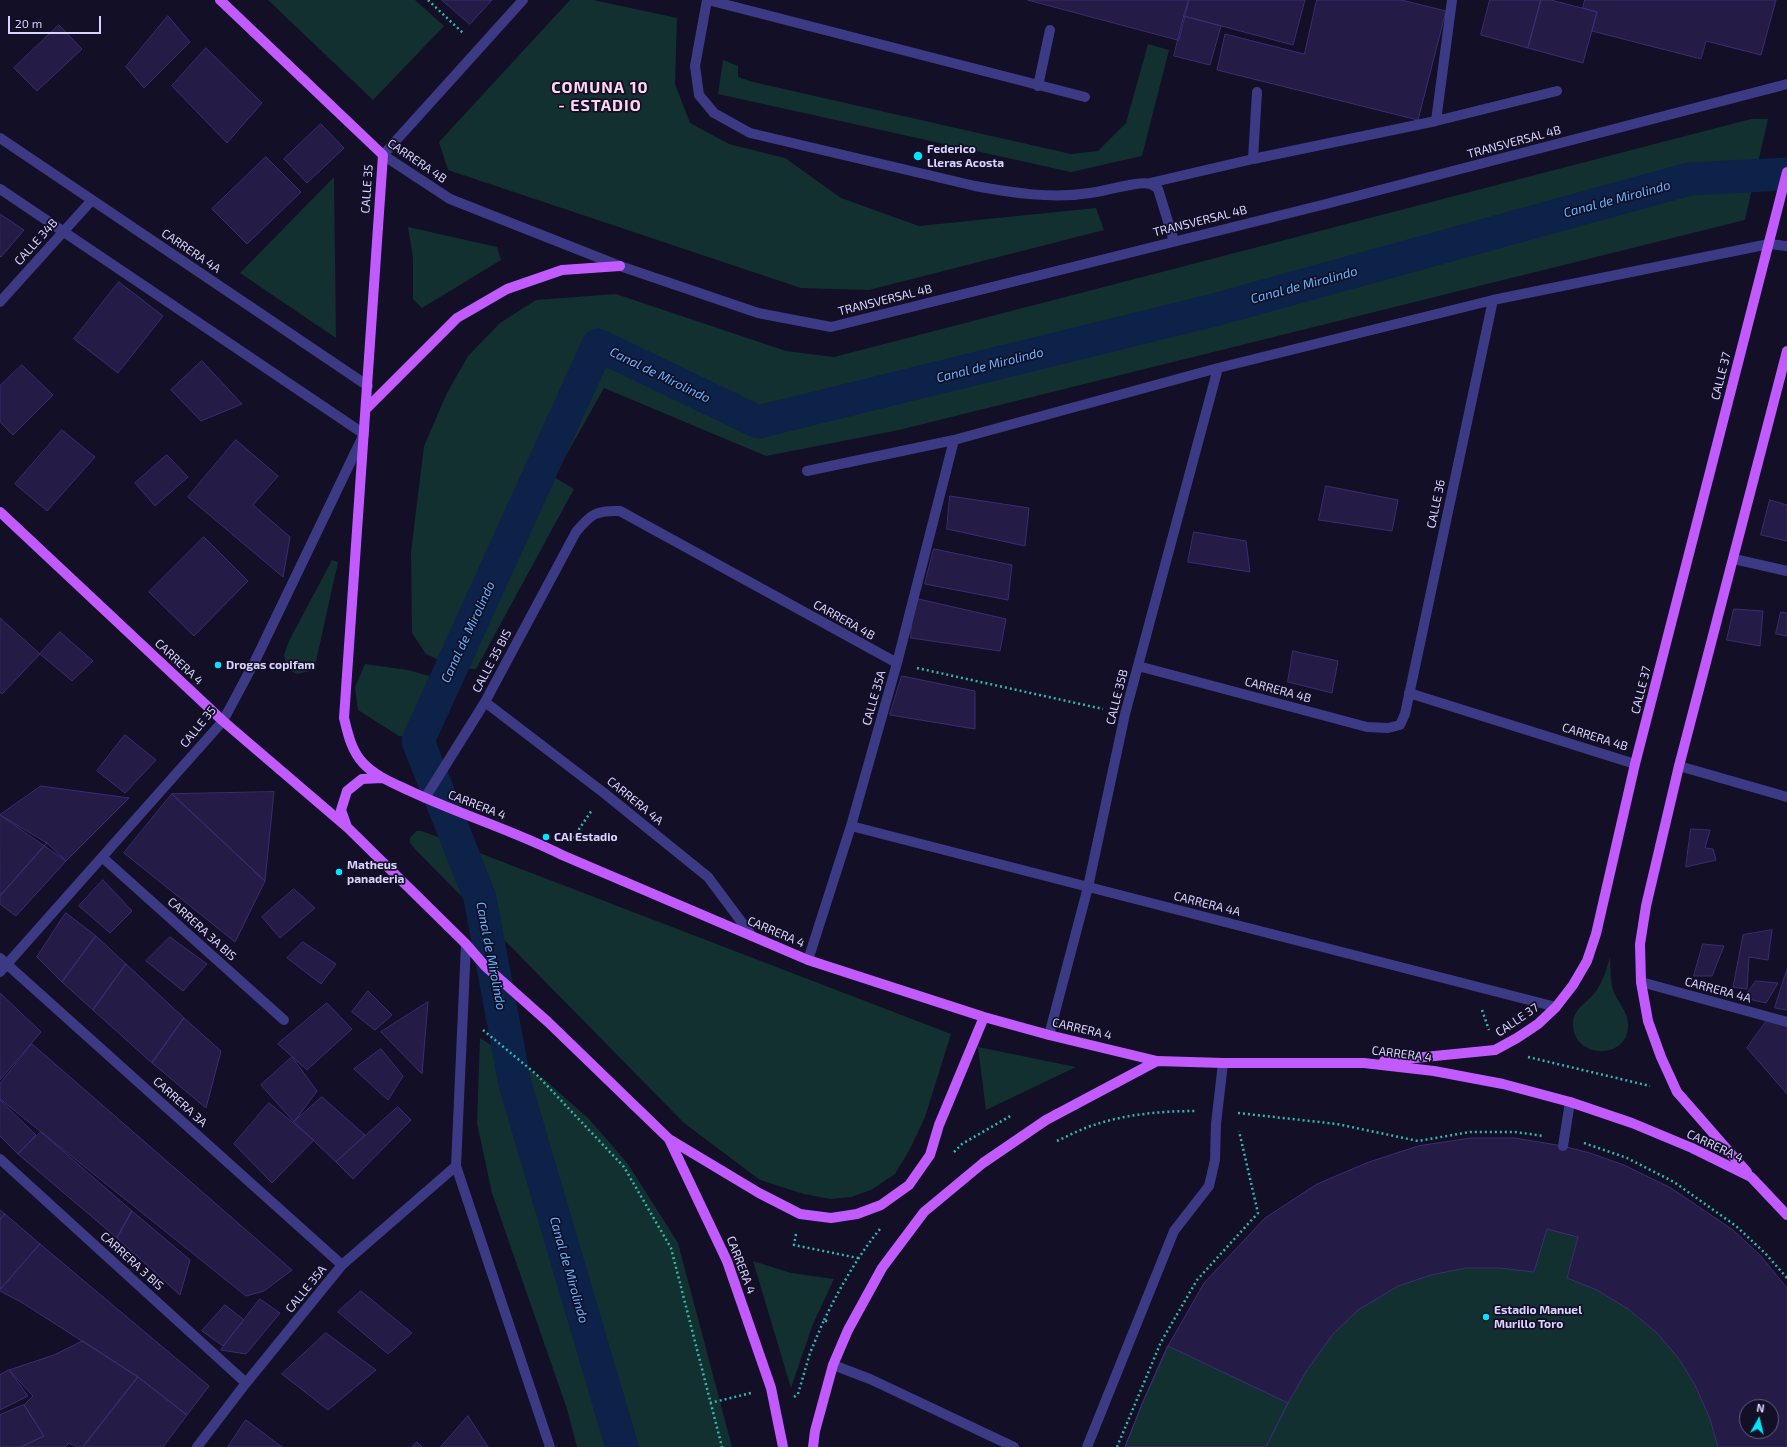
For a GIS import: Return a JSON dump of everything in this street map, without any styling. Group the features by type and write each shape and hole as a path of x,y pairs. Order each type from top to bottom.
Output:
{"main road":[{"name":"CARRERA 4B","path":"220,0 383,155"},
{"name":"CALLE 35","path":"382,778 363,763 350,742 344,718 383,155"},
{"name":"CALLE 37","path":"1364,1063 1495,1050 1538,1024 1556,1007 1573,985 1583,967 1596,934 1635,764 1787,172"},
{"path":"366,409 457,318 507,288 562,270 620,266"},
{"path":"1750,1177 1678,1092 1660,1057 1648,1021 1641,982 1640,944 1646,906 1679,766 1787,351"},
{"name":"CARRERA 4","path":"0,512 223,721 348,828 466,944 485,966 548,1022 670,1139 727,1261 771,1388 783,1447"},
{"path":"348,828 341,810 347,791 362,779 382,778"},
{"name":"CARRERA 4","path":"382,778 429,800 534,841 562,855 808,960 984,1017 1049,1035 1158,1061 1223,1063 1364,1063 1434,1071 1503,1084 1570,1102 1632,1123 1692,1148 1750,1177 1787,1215"},
{"path":"670,1139 759,1193 800,1214 831,1218 857,1214 881,1205 909,1185 930,1155 939,1124 984,1017"},
{"path":"813,1447 815,1431 833,1365 848,1330 882,1268 924,1212 983,1163 1046,1120 1158,1061"}],"street":[{"name":"CALLE 35","path":"383,155 478,48 523,0"},
{"path":"1085,97 707,0 695,66 699,95 714,113 750,133 960,183 1005,192 1050,196 1090,194 1140,183 1150,183 1253,159 1436,121 1557,91"},
{"path":"1436,121 1452,0"},
{"path":"1038,86 1050,30"},
{"name":"TRANSVERSAL 4B","path":"620,266 758,313 831,327 1322,205 1787,84"},
{"path":"1253,159 1257,92"},
{"name":"CARRERA 4A","path":"0,138 368,386"},
{"name":"CARRERA 4B","path":"383,155 450,198 620,266"},
{"path":"1150,183 1158,189 1174,241"},
{"path":"0,189 364,434"},
{"name":"CALLE 34B","path":"0,302 92,200"},
{"path":"807,471 954,440 1218,368 1492,300 1768,244 1787,246"},
{"name":"CALLE 36","path":"1405,714 1492,300"},
{"name":"CALLE 35B","path":"1049,1035 1088,887 1138,666 1218,368"},
{"name":"CALLE 35","path":"0,972 4,961 102,857 223,721 256,661 364,434"},
{"name":"CALLE 35A","path":"808,960 851,826 897,664 954,440"},
{"name":"CARRERA 4B","path":"576,532 589,517 604,510 620,510 897,664"},
{"name":"CALLE 35 BIS","path":"429,800 485,702 576,532"},
{"path":"1734,558 1787,571"},
{"name":"CARRERA 4B","path":"1138,666 1367,728 1388,728 1400,725 1405,714"},
{"name":"CARRERA 4B","path":"1409,693 1635,764"},
{"name":"CARRERA 4A","path":"485,702 604,793 708,877 752,936"},
{"path":"1679,766 1787,797"},
{"name":"CARRERA 4A","path":"851,826 1556,1007"},
{"name":"CARRERA 3A BIS","path":"102,857 284,1020"},
{"path":"466,944 456,1166 550,1447"},
{"name":"CARRERA 3A","path":"4,961 342,1265"},
{"name":"CARRERA 4A","path":"1641,982 1787,1022"},
{"path":"1087,1447 1174,1231 1209,1186 1216,1160 1218,1110 1223,1063"},
{"path":"1564,1142 1570,1102"},
{"name":"CARRERA 3 BIS","path":"0,1159 246,1383"},
{"name":"CALLE 35A","path":"197,1447 246,1383 342,1265 456,1166"},
{"path":"833,1365 870,1379 1014,1447"}],"path":[{"path":"428,0 478,48"},
{"path":"897,664 1126,714"},
{"path":"562,855 604,793"},
{"path":"1475,986 1495,1050 1678,1092"},
{"path":"486,1033 536,1074 624,1167 671,1248 722,1447"},
{"path":"1056,1141 1091,1126 1131,1116 1165,1111 1218,1110 1337,1124 1418,1141 1470,1132 1515,1132 1564,1142 1591,1145 1627,1158 1674,1182 1736,1226 1765,1253 1787,1278"},
{"path":"1238,1112 1238,1119"},
{"path":"1117,1447 1161,1342 1197,1280 1258,1213 1238,1125"},
{"path":"710,1403 783,1384 787,1396 790,1398 796,1396 810,1353 824,1320 848,1330"}],"green space":[{"path":"268,0 415,0 444,26 373,100"},
{"path":"570,0 593,0 677,18 675,84 690,123 729,144 785,158 841,198 919,226 1096,208 1104,230 869,290 801,288 448,170 439,142"},
{"path":"1148,44 1169,50 1142,156 1071,172 718,94 723,60 738,66 738,77 753,82 1071,154 1098,151 1126,123"},
{"path":"1751,119 1768,119 1745,220 899,430 766,456 604,388 554,477 574,489 476,669 459,669 426,654 412,633 411,552 424,446 447,393 468,356 500,323 536,300 616,294 786,351 834,357"},
{"path":"334,177 336,338 240,273"},
{"path":"408,227 497,247 501,260 422,308 413,299 413,258"},
{"path":"332,560 338,562 314,670 297,674 287,669 284,655 289,641"},
{"path":"365,664 408,670 458,684 433,706 425,739 399,736 358,710 355,687"},
{"path":"416,831 422,831 951,1034 925,1117 910,1149 895,1174 871,1190 851,1197 830,1199 804,1194 760,1180 684,1123 414,848 410,843 410,838"},
{"path":"1610,957 1613,990 1628,1019 1628,1024 1626,1036 1620,1045 1611,1050 1600,1051 1590,1049 1581,1044 1575,1035 1573,1022 1576,1012 1595,993 1605,973"},
{"path":"480,1038 545,1080 589,1119 628,1164 678,1243 732,1447 577,1447 567,1409 492,1193 477,1123"},
{"path":"978,1047 1076,1067 986,1110"},
{"name":"Estadio Manuel Murillo Toro","path":"1471,1138 1515,1138 1624,1165 1671,1188 1733,1230 1775,1399 1739,1399 1739,1439 1779,1439 1779,1415 1787,1447 1125,1447 1142,1404 1168,1346 1204,1283 1265,1218 1317,1184 1369,1162 1418,1146"},
{"path":"753,1261 791,1273 834,1279 813,1324 791,1388"}],"building":[{"path":"442,0 492,0 470,24"},
{"path":"1028,0 1189,0 1179,40"},
{"path":"1189,0 1305,0 1293,45 1184,16"},
{"path":"1317,0 1401,0 1446,11 1418,120 1217,70 1225,34 1304,54"},
{"path":"1490,0 1541,0 1528,48 1481,35"},
{"path":"1541,0 1551,0 1597,12 1583,63 1528,48"},
{"path":"1585,0 1776,0 1761,55 1706,41 1701,59 1592,31 1597,12 1583,8"},
{"path":"168,16 190,42 144,88 126,67"},
{"path":"1184,16 1221,26 1210,65 1174,56"},
{"path":"59,25 82,49 37,91 14,68"},
{"path":"206,48 262,103 227,143 172,86"},
{"path":"321,124 344,148 307,183 284,159"},
{"path":"266,157 301,192 247,244 212,209"},
{"path":"0,214 24,230 1,257 0,256"},
{"path":"119,282 163,316 118,373 74,339"},
{"path":"202,361 242,404 201,421 171,390"},
{"path":"22,365 53,395 13,435 0,422 0,386"},
{"path":"62,430 95,457 47,511 15,484"},
{"path":"236,440 278,476 253,505 290,537 283,577 188,497"},
{"path":"167,455 188,477 155,506 135,483"},
{"path":"1326,486 1398,500 1392,531 1319,520"},
{"path":"950,496 1029,508 1025,546 947,529"},
{"path":"1770,500 1787,505 1787,541 1761,535"},
{"path":"1194,532 1246,541 1250,572 1188,562"},
{"path":"204,537 248,581 194,636 149,592"},
{"path":"934,549 1012,565 1008,600 925,584"},
{"path":"914,598 1006,619 1000,651 911,638"},
{"path":"1734,609 1763,611 1760,646 1727,640"},
{"path":"1781,612 1787,613 1787,636 1776,634"},
{"path":"0,618 40,654 2,694 0,692"},
{"path":"60,632 93,661 72,681 40,654"},
{"path":"1293,651 1338,661 1332,693 1288,682"},
{"path":"902,676 975,691 975,729 890,715"},
{"path":"125,735 156,760 125,793 97,771"},
{"path":"41,786 129,798 66,861 0,815"},
{"path":"274,792 265,881 172,794"},
{"path":"172,794 265,881 235,942 124,853"},
{"path":"0,815 47,843 0,896"},
{"path":"1691,829 1710,830 1705,848 1713,849 1716,860 1686,867"},
{"path":"47,843 66,861 16,916 0,904 0,896"},
{"path":"103,880 132,911 110,933 79,906"},
{"path":"294,889 315,908 280,938 262,917"},
{"path":"66,913 96,936 62,982 37,957"},
{"path":"1772,930 1768,960 1749,957 1747,989 1733,987 1743,935"},
{"path":"96,936 126,964 93,1010 62,982"},
{"path":"170,937 207,964 183,991 146,961"},
{"path":"303,942 336,964 321,984 287,958"},
{"path":"1703,944 1724,946 1712,976 1694,976"},
{"path":"126,964 184,1018 152,1063 93,1010"},
{"path":"1787,969 1787,1010 1775,1008"},
{"path":"1756,981 1778,983 1766,1003 1744,998"},
{"path":"368,991 392,1015 375,1030 352,1012"},
{"path":"0,993 41,1032 0,1080"},
{"path":"428,1002 422,1074 381,1032"},
{"path":"327,1003 352,1029 307,1070 278,1044"},
{"path":"184,1018 221,1051 206,1108 152,1063"},
{"path":"1768,1019 1787,1024 1787,1094 1747,1048"},
{"path":"32,1044 292,1270 264,1291 246,1296 0,1099 0,1084"},
{"path":"381,1049 403,1076 388,1100 354,1069"},
{"path":"292,1057 317,1091 294,1122 261,1085"},
{"path":"322,1097 365,1135 336,1162 294,1122"},
{"path":"0,1100 36,1135 18,1154 0,1136"},
{"path":"269,1103 314,1140 272,1183 234,1144"},
{"path":"398,1107 411,1120 353,1179 336,1162"},
{"path":"41,1132 132,1211 117,1238 18,1154"},
{"name":"Estadio Manuel Murillo Toro","path":"1471,1138 1515,1138 1563,1146 1590,1153 1624,1165 1671,1188 1733,1230 1760,1255 1787,1288 1787,1447 1718,1447 1710,1419 1695,1385 1679,1359 1657,1333 1628,1309 1597,1290 1567,1278 1578,1237 1547,1229 1534,1272 1500,1268 1466,1268 1431,1275 1398,1286 1358,1310 1333,1334 1307,1370 1288,1403 1266,1447 1125,1447 1142,1404 1168,1346 1204,1283 1265,1218 1317,1184 1369,1162 1418,1146"},
{"path":"0,1210 5,1214 0,1220"},
{"path":"132,1211 190,1260 180,1295 117,1238"},
{"path":"5,1214 40,1244 0,1289 0,1220"},
{"path":"40,1244 209,1386 187,1415 138,1377 21,1302 0,1291"},
{"path":"361,1291 412,1333 388,1354 338,1312"},
{"path":"260,1299 280,1313 246,1354 221,1350"},
{"path":"225,1305 244,1320 223,1346 202,1331"},
{"path":"326,1333 376,1370 328,1410 282,1374"},
{"path":"83,1341 138,1377 83,1447 77,1447 69,1443 65,1447 20,1447 44,1436 24,1405 33,1396 9,1370 54,1355"},
{"path":"1168,1346 1288,1403 1266,1447 1125,1447 1142,1404"},
{"path":"9,1370 28,1396 0,1410 0,1375"},
{"path":"138,1377 187,1415 163,1447 83,1447"},
{"path":"24,1405 44,1436 21,1447 0,1447 0,1415"},
{"path":"468,1416 488,1447 441,1447"},
{"path":"246,1420 282,1447 228,1447"},
{"path":"417,1442 422,1447 412,1447"}],"waterway":[{"name":"Canal de Mirolindo","path":"622,1447 515,1084 480,898 418,741 598,345 758,422 1214,310 1689,179 1787,174"}],"place":[{"name":"Federico Lleras Acosta","path":"918,156"},
{"name":"Drogas copifam","path":"218,665"},
{"name":"CAI Estadio","path":"546,837"},
{"name":"Matheus panaderia","path":"339,872"},
{"name":"Estadio Manuel Murillo Toro","path":"1486,1317"}],"district":[{"name":"COMUNA 10 - ESTADIO","path":"600,97"}]}
